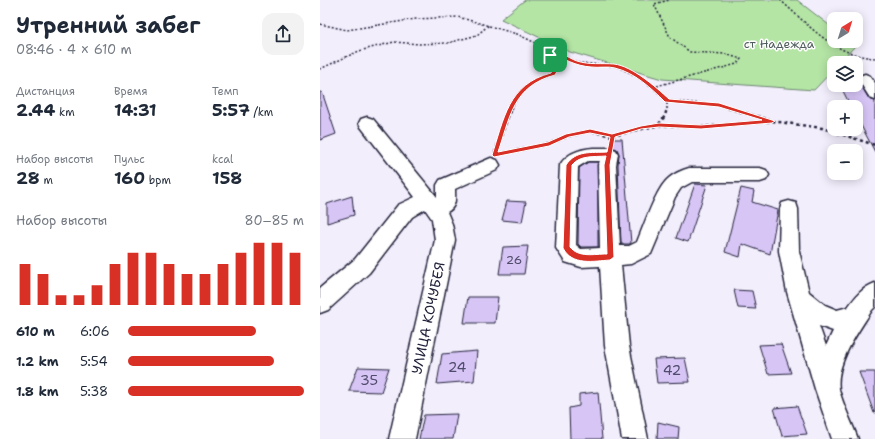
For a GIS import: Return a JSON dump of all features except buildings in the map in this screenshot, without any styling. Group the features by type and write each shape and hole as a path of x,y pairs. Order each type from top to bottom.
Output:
{"street":[{"path":"865,79 875,95"},
{"name":"УЛИЦА КОЧУБЕЯ","path":"367,123 433,204 444,223 445,240 402,439"},
{"path":"611,145 607,165 610,257 617,346 636,439"},
{"path":"611,145 579,156 569,165 566,248 572,255 581,258 631,255 644,248 667,193 675,184 689,175 760,175"},
{"path":"320,302 362,266 405,212 416,204 446,204 446,185 491,165"},
{"path":"789,209 789,251 800,299 827,389 845,439"},
{"path":"827,389 828,372 840,340 864,302 875,293"},
{"path":"800,299 818,314 837,321 855,316"}],"path":[{"path":"653,87 737,64 741,60 725,54 690,52 670,37 654,4 670,0"},
{"path":"780,0 822,38 856,57 875,58"},
{"path":"320,24 347,30 416,19 458,17 489,25 517,34 577,63 590,66 616,66 635,74 653,87 667,101 668,108 666,117 659,125"},
{"path":"320,69 359,51 394,42 420,44 448,43 477,35 489,25"},
{"path":"548,48 550,55 559,64 553,74 544,76 523,90 512,103 494,155 549,144 568,136 590,131 611,145 641,128 659,125 701,127 772,121"},
{"path":"667,101 719,105 772,121 822,128 875,145"}],"green space":[{"name":"ст Надежда","path":"525,0 797,0 827,24 827,48 853,48 846,56 827,56 827,76 814,90 662,79 570,52 501,19"}],"route":[{"path":"550,55 548,48 577,63 590,66 605,64 616,66 635,74 653,87 667,101 719,105 772,121 701,127 659,125 641,128 612,136 610,154 579,156 574,159 569,165 566,248 572,255 581,258 610,257 607,165 610,154 612,136 590,131 568,136 549,144 494,155 512,103 523,90 544,76 553,74 559,64 550,55"}]}
